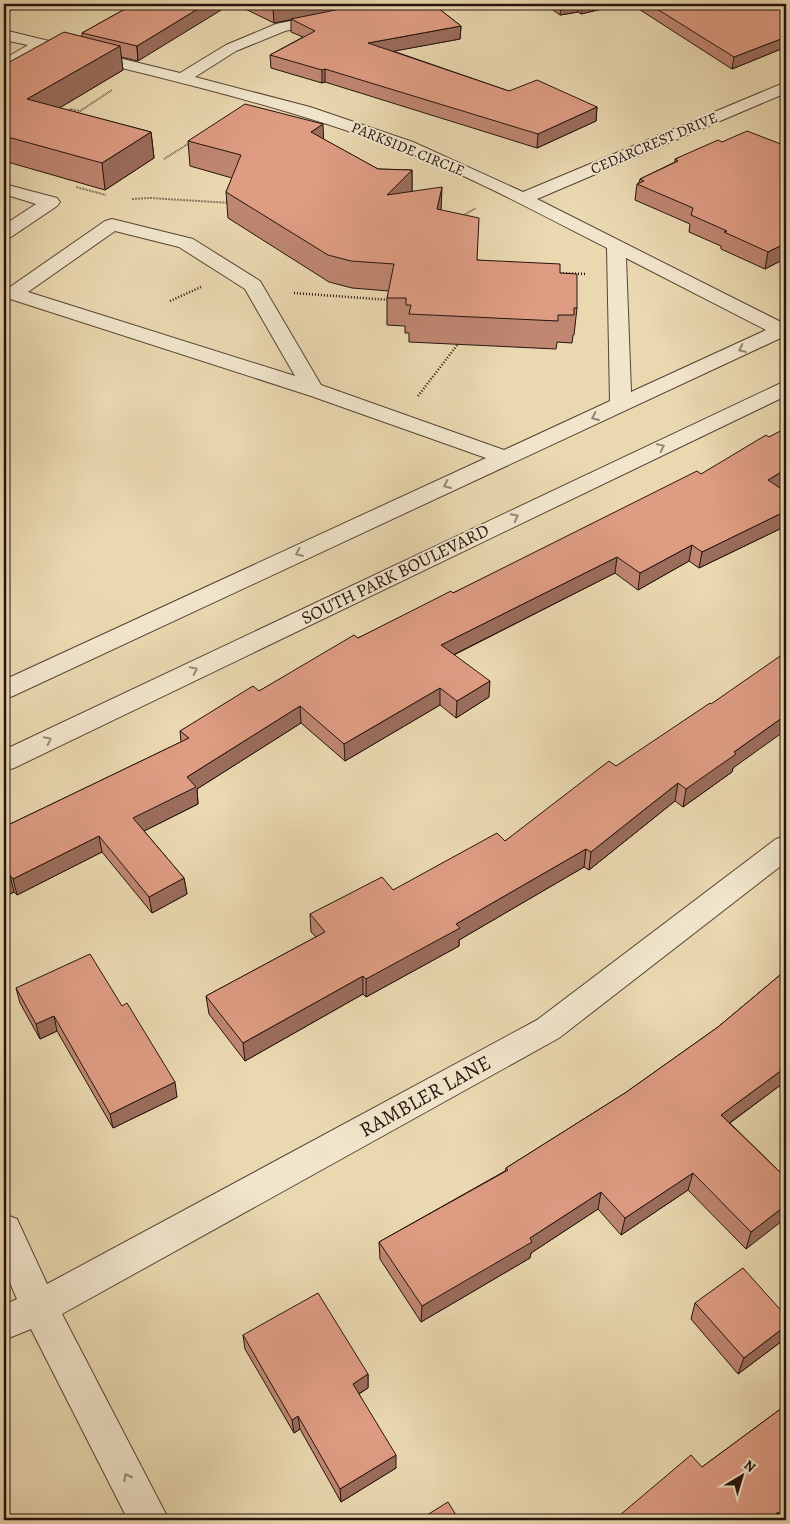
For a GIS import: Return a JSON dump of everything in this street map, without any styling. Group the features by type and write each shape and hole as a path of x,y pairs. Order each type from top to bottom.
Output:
{"street":[{"path":"182,78 230,48 281,27 345,14"},
{"name":"PARKSIDE CIRCLE","path":"4,35 304,110 407,146 523,198 616,247 785,330"},
{"path":"4,66 41,44"},
{"name":"CEDARCREST DRIVE","path":"523,198 786,87"},
{"path":"4,189 51,202 4,233"},
{"path":"8,292 112,225 186,244 253,285 313,389"},
{"path":"616,247 621,405"},
{"path":"8,292 406,420 505,458"},
{"path":"4,690 785,330"},
{"name":"SOUTH PARK BOULEVARD","path":"4,761 786,388"},
{"name":"RAMBLER LANE","path":"4,1323 39,1307 548,1029 786,847"},
{"path":"4,1230 39,1307 149,1520"}],"path":[{"path":"64,114 71,110 80,111 145,69"},
{"path":"164,159 195,139"},
{"path":"130,199 150,198 234,204"},
{"path":"548,272 587,274"},
{"path":"286,292 392,300"},
{"path":"413,402 458,344"}],"building":[{"path":"134,4 206,4 137,46 82,33"},
{"path":"263,4 297,4 273,8"},
{"path":"365,4 433,4 461,26 368,43 509,91 537,80 597,107 538,134 325,69 322,70 270,55 315,31 291,19"},
{"path":"649,4 786,4 786,37 734,57"},
{"path":"64,32 120,46 27,99 151,132 102,163 4,136 4,65"},
{"path":"245,104 323,124 311,132 378,169 412,170 387,195 442,187 437,209 479,218 477,260 560,264 560,273 577,274 577,308 574,308 574,315 558,315 558,321 409,314 411,305 406,305 406,298 387,298 394,264 351,261 328,255 226,192 241,155 188,141"},
{"path":"747,131 786,146 786,243 768,252 691,215 693,208 637,184 644,181 640,179 678,161 675,159 718,140 722,142"},
{"path":"786,428 786,469 768,480 786,492 786,511 702,552 692,545 640,573 617,557 441,645 490,681 457,701 440,688 344,744 300,706 187,777 196,787 133,818 184,878 149,897 99,836 13,879 10,875 4,878 4,827 189,738 180,731 253,686 259,691 354,635 358,638 451,591 453,593 697,471 701,474 766,435 769,437"},
{"path":"786,652 786,715 734,752 736,754 686,789 678,783 591,852 586,849 456,924 460,928 366,979 363,976 243,1043 206,996 325,932 310,914 382,877 393,890 497,833 505,841 609,761 616,766"},
{"path":"90,954 122,1006 127,1003 175,1082 110,1114 54,1016 36,1024 16,988"},
{"path":"786,970 786,1067 721,1115 786,1178 786,1205 751,1232 693,1173 625,1218 601,1192 530,1238 532,1242 422,1306 379,1242 508,1170 506,1168 625,1093 718,1027"},
{"path":"743,1268 786,1316 786,1326 744,1358 695,1303"},
{"path":"318,1293 368,1374 353,1384 396,1455 340,1489 298,1416 292,1420 243,1335"},
{"path":"786,1405 786,1520 778,1512 769,1520 614,1520 691,1455 702,1467"},
{"path":"448,1502 459,1520 419,1520"}]}
